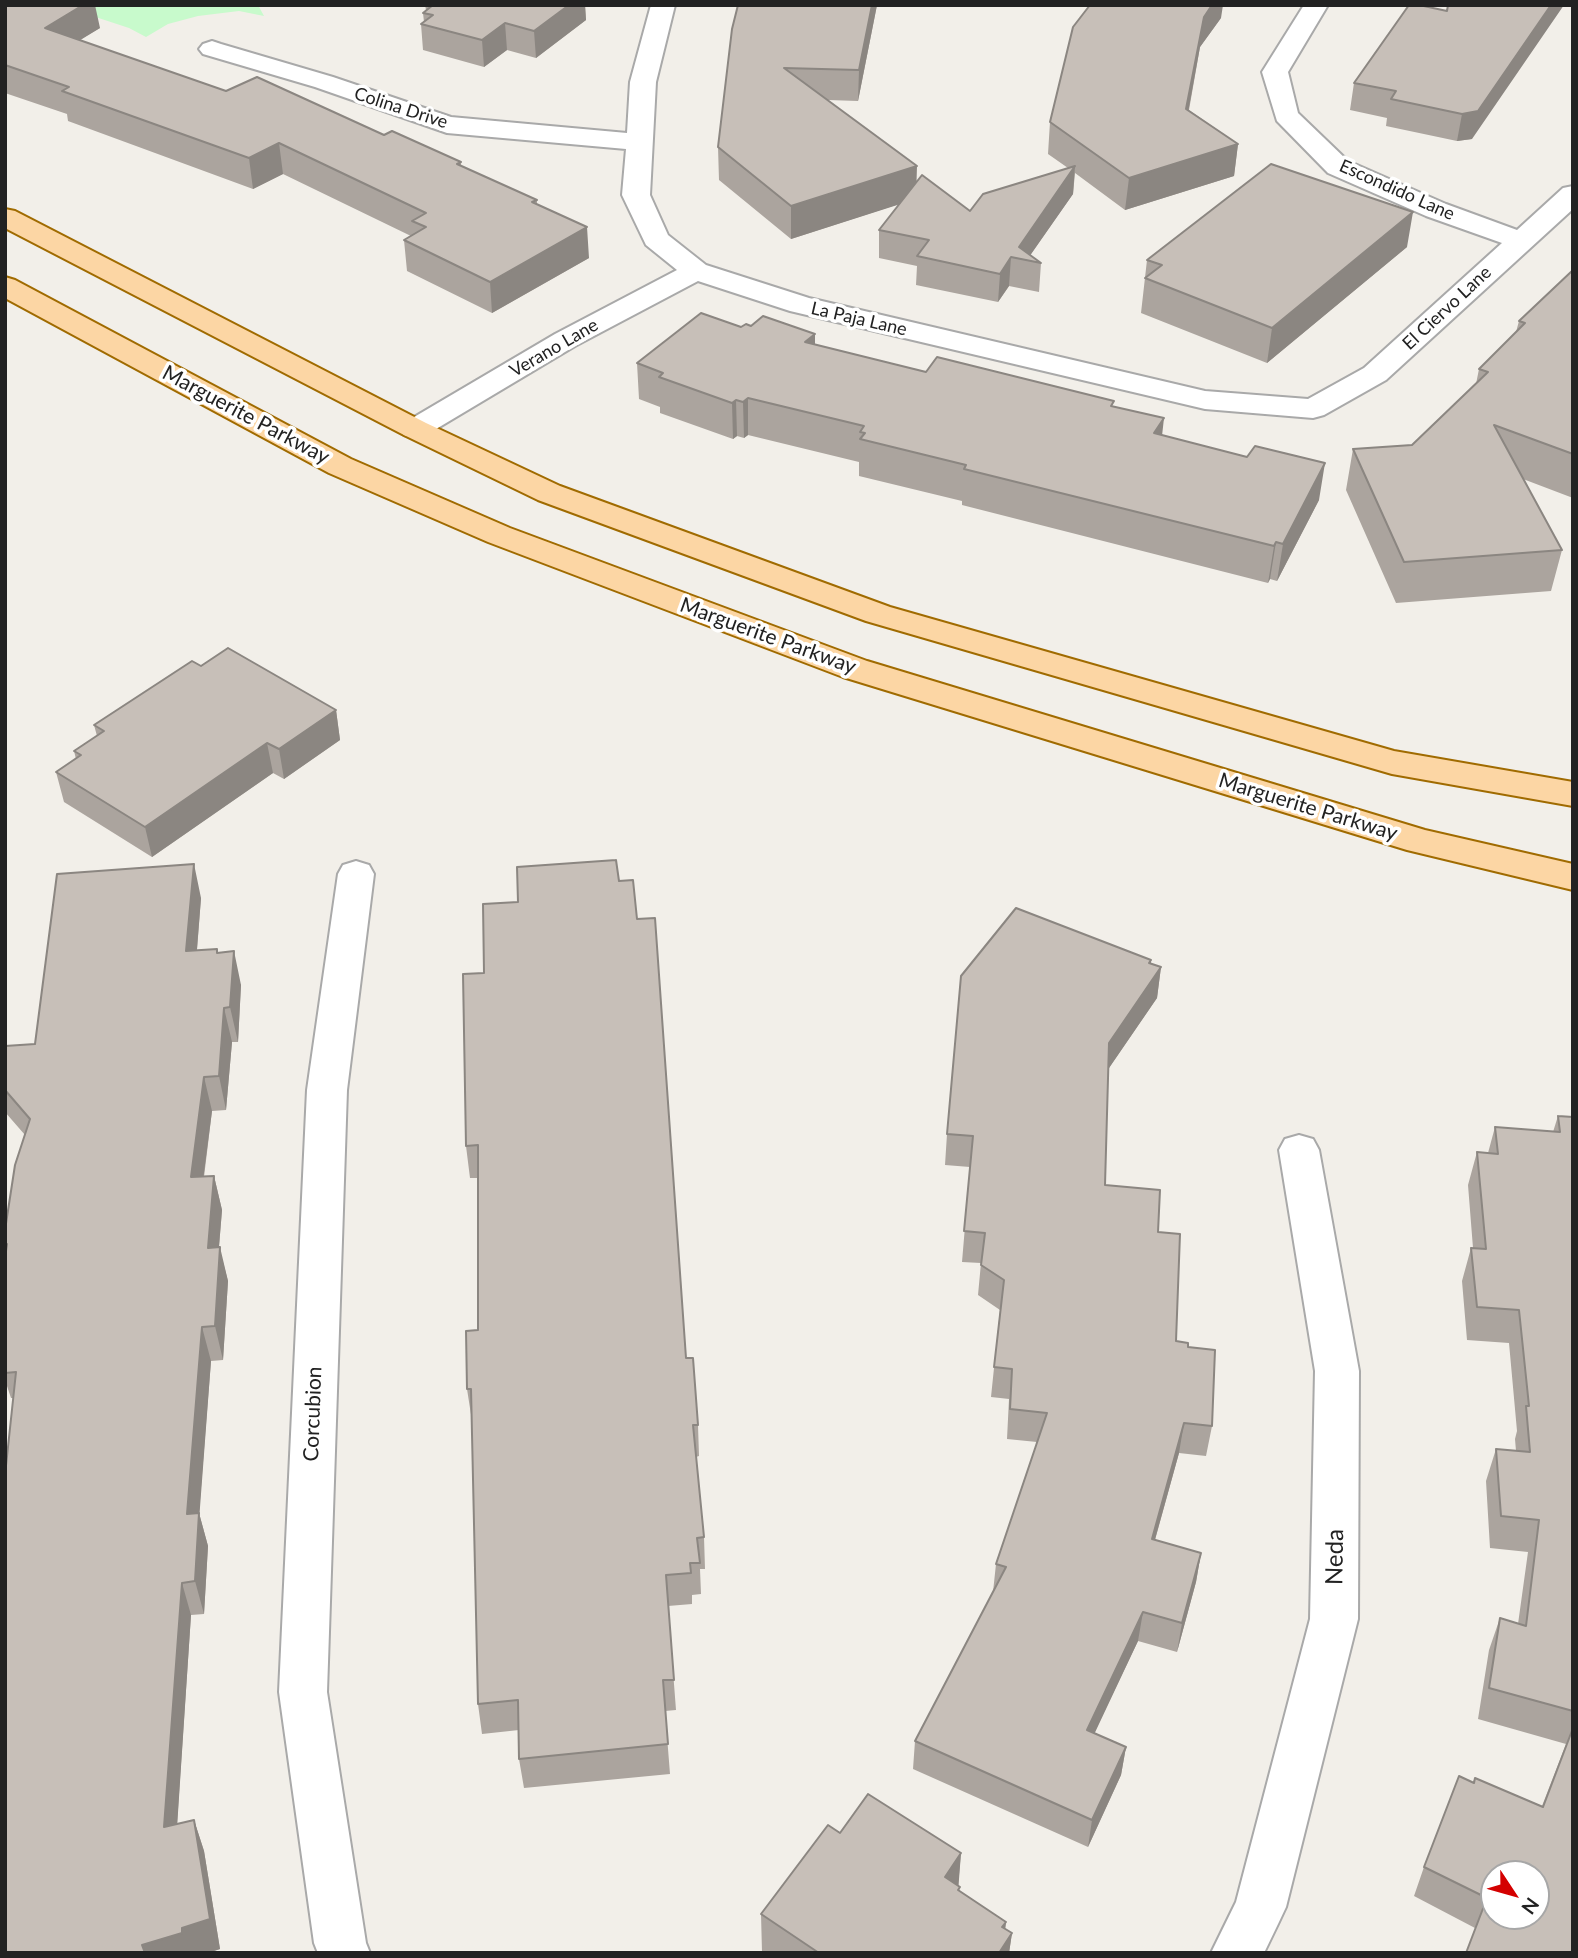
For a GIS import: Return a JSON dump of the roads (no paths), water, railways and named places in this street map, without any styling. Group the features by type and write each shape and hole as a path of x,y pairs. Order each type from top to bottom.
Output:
{"main road":[{"path":"5,218 415,429 550,493 878,614 1392,762 1573,794"},
{"name":"Marguerite Parkway","path":"5,286 340,466 499,536 855,669 1420,841 1573,877"}],"street":[{"name":"La Paja Lane","path":"663,5 643,82 637,142 636,195 656,239 696,271 800,305 1205,400 1312,409"},
{"name":"Escondido Lane","path":"1316,5 1275,72 1286,115 1338,167 1436,210 1520,240"},
{"name":"Colina Drive","path":"212,49 324,82 447,125 637,142"},
{"name":"El Ciervo Lane","path":"1312,409 1375,374 1573,194"},
{"name":"Verano Lane","path":"415,429 565,340 696,271"},
{"name":"Corcubion","path":"344,1953 340,1943 303,1692 327,1090 356,874"},
{"name":"Neda","path":"1237,1953 1260,1907 1334,1619 1337,1371 1299,1150"}]}
